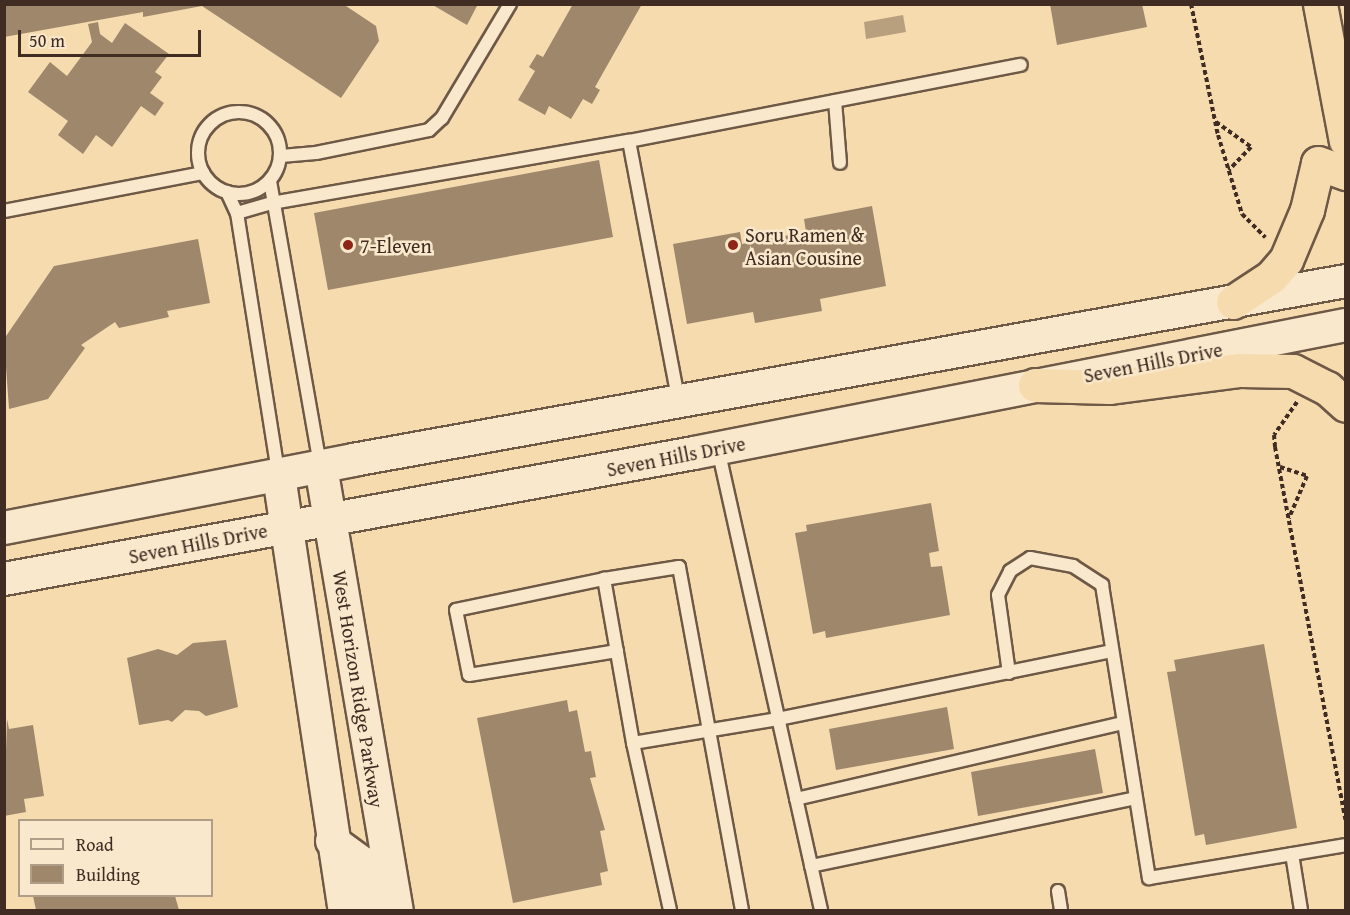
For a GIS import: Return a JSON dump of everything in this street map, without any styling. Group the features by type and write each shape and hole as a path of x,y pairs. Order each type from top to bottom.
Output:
{"highway":[{"path":"1320,4 1346,141"},
{"path":"1233,302 1271,276 1286,260 1307,210 1318,163 1346,173"},
{"path":"1035,385 1110,387 1240,370 1293,371 1327,388 1346,405"}],"main road":[{"path":"4,528 679,401 1346,281"},
{"name":"Seven Hills Drive","path":"4,579 717,448 1346,325"},
{"name":"West Horizon Ridge Parkway","path":"321,467 332,519 397,910"},
{"path":"279,476 284,527 332,841 345,910"},
{"path":"332,841 361,862 370,910"}],"lane":[{"path":"281,156 338,149 429,130 442,118 510,4"},
{"path":"237,213 272,203 629,141 1021,65"},
{"path":"835,101 840,163"},
{"path":"279,476 237,213 227,192 203,173 198,160 203,133 224,114 251,113 264,119 280,142 281,156 270,181 272,203 321,467"},
{"path":"629,141 679,401"},
{"path":"4,211 203,173"},
{"path":"227,192 249,193 270,181"},
{"path":"717,448 821,910"},
{"path":"1009,673 998,595 1010,571 1030,558 1072,566 1102,585 1133,799 1149,878 1346,845"},
{"path":"617,651 469,675 456,610 604,579 679,567 742,910"},
{"path":"604,579 633,743 670,910"},
{"path":"633,743 778,719 1111,651"},
{"path":"796,799 1122,723"},
{"path":"810,866 1133,799"},
{"path":"1292,854 1301,910"},
{"path":"1058,891 1062,910"}],"path":[{"path":"1191,4 1215,122 1242,214 1253,228 1273,242"},
{"path":"1215,122 1251,147 1229,170"},
{"path":"1304,393 1274,435 1346,823"},
{"path":"1279,466 1307,476 1289,518"}],"shaded area":[{"path":"903,15 906,32 866,39 864,22"}],"building":[{"path":"4,4 343,4 376,26 379,41 341,98 202,6 143,17 143,12 4,37"},
{"path":"431,4 478,4 467,25"},
{"path":"573,4 642,4 595,87 600,90 592,104 583,99 571,119 549,106 545,115 518,100 535,71 529,67 537,54 543,57"},
{"path":"1050,4 1142,4 1147,27 1057,45"},
{"path":"98,22 100,34 112,43 125,23 169,54 155,72 162,77 150,93 164,103 155,116 141,106 112,147 96,135 83,154 58,135 68,121 28,92 50,62 67,76 92,42 88,24"},
{"path":"599,160 613,237 328,290 314,213"},
{"path":"872,206 886,286 820,299 822,311 755,323 753,312 687,324 673,244 740,232 742,244 806,232 804,219"},
{"path":"198,239 210,303 167,311 169,317 119,328 115,322 81,345 85,348 48,399 9,409 4,339 54,266"},
{"path":"931,503 939,551 929,553 931,567 942,566 950,615 826,638 825,631 813,634 795,533 807,531 806,525"},
{"path":"226,640 238,707 206,716 199,711 185,710 172,722 168,720 139,725 127,658 158,649 177,655 193,643"},
{"path":"1264,644 1297,828 1206,845 1204,834 1195,836 1167,672 1176,671 1174,660"},
{"path":"567,700 569,712 577,710 585,752 591,751 596,777 590,778 605,830 600,831 608,871 600,873 602,885 513,903 477,718"},
{"path":"947,707 954,749 836,770 829,729"},
{"path":"7,719 9,729 33,725 44,796 24,799 26,812 4,816"},
{"path":"1095,749 1103,793 978,816 971,772"},
{"path":"33,897 175,897 179,910 36,910"}],"place":[{"name":"7-Eleven","path":"348,245"},
{"name":"Soru Ramen & Asian Cousine","path":"733,245"}]}
